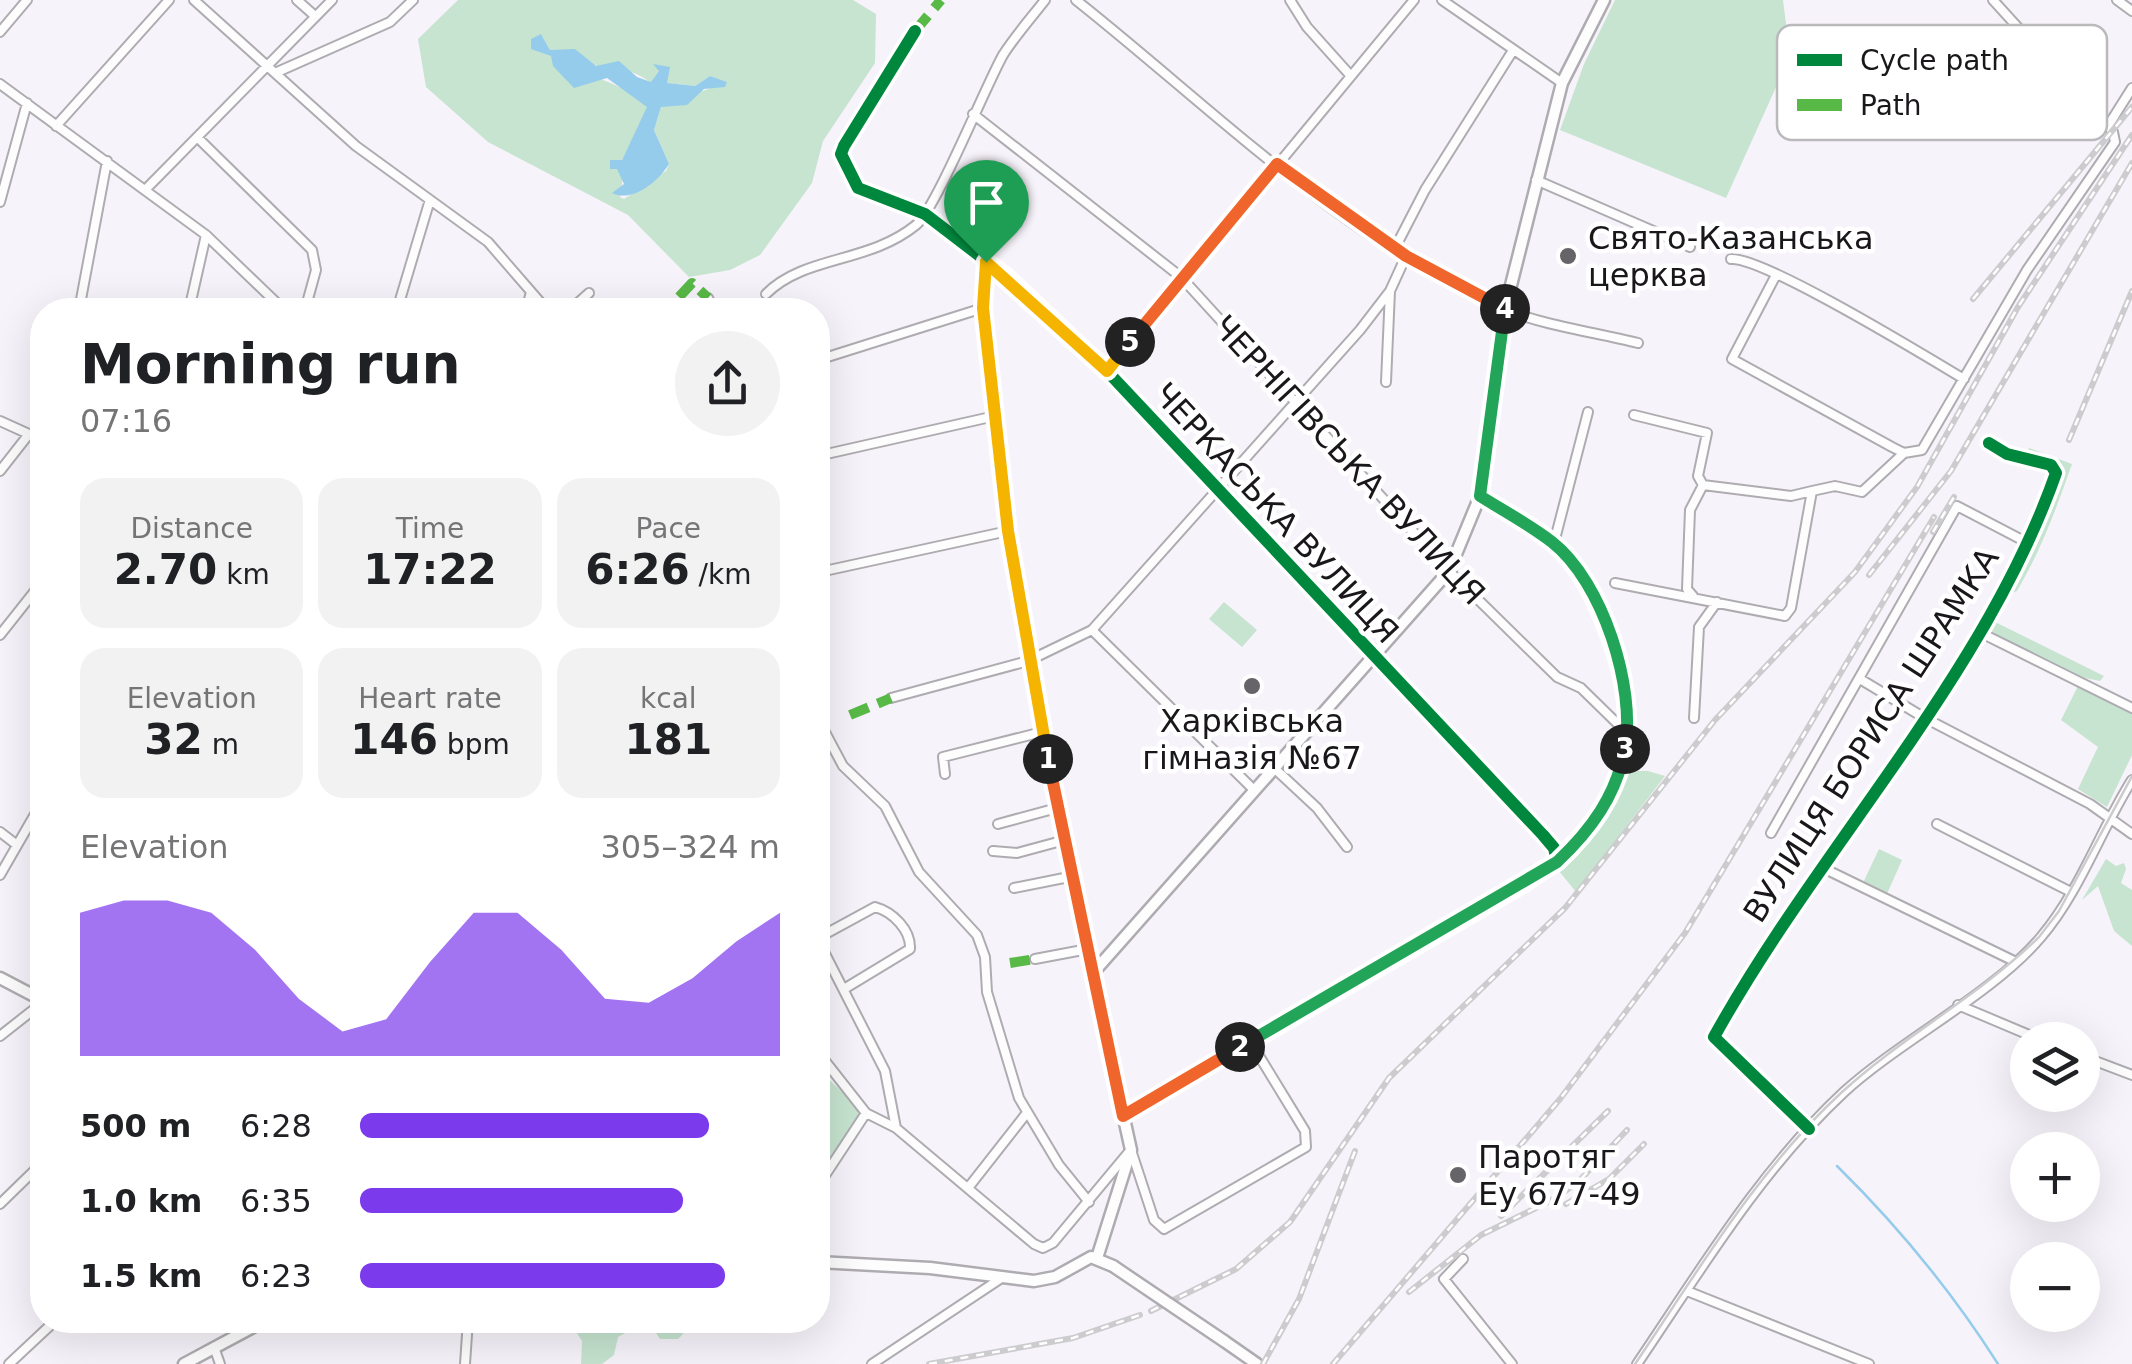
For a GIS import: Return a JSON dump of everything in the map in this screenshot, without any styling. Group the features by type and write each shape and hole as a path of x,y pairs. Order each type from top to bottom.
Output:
{"main road":[{"path":"1097,1258 1131,1150 1092,974 1449,570 1480,496 1506,309 1562,83 1604,0"},
{"path":"0,978 30,994"},
{"path":"830,1263 1045,1280 1097,1258 1257,1364"},
{"path":"184,1364 241,1333"}],"street":[{"path":"0,32 28,0"},
{"path":"56,126 169,0"},
{"path":"194,0 356,146 429,203 450,211 488,242 536,298"},
{"path":"297,0 315,16"},
{"path":"146,190 272,70 332,0"},
{"path":"272,70 390,22 413,0"},
{"path":"766,294 780,280 853,259 921,222 1005,52 1045,0"},
{"path":"1076,0 1277,164 1406,256 1506,309 1638,343"},
{"path":"1290,0 1307,28 1350,76"},
{"path":"1107,371 1414,0"},
{"path":"1442,0 1562,83"},
{"path":"1993,0 2016,25"},
{"path":"2117,0 2132,11"},
{"name":"ЧЕРКАСЬКА ВУЛИЦЯ","path":"915,31 841,154 858,188 925,214 986,262 1107,371 1554,848 1557,862"},
{"path":"1395,248 1424,190 1512,52"},
{"path":"0,84 206,235 272,298"},
{"path":"1776,275 1732,358 1904,453 1916,454 1925,446 2028,270 2110,151 2114,142 2108,126 2132,88"},
{"path":"0,202 27,103"},
{"name":"ЧЕРНІГІВСЬКА ВУЛИЦЯ","path":"973,114 1181,277 1449,570 1557,677 1581,688 1628,734"},
{"path":"198,138 312,250 316,270 308,298"},
{"path":"81,298 107,162"},
{"path":"1536,180 1690,246"},
{"path":"401,298 429,203"},
{"path":"192,298 206,235"},
{"path":"890,698 1028,661 1092,630 1390,292 1406,256"},
{"path":"1731,259 1740,258 1776,275 1964,379"},
{"path":"986,262 983,308 1008,531 1028,661 1092,974"},
{"path":"529,298 531,292"},
{"path":"1386,382 1390,292"},
{"path":"583,298 589,293"},
{"path":"830,356 983,308"},
{"path":"1554,544 1588,412"},
{"path":"1634,415 1707,434 1698,476 1703,485"},
{"path":"830,453 995,416"},
{"path":"0,421 29,434 0,470"},
{"name":"ВУЛИЦЯ БОРИСА ШРАМКА","path":"1808,1129 1714,1037 1748,973 1979,632 2028,543 2056,472 2051,465 2007,454 1989,443"},
{"path":"1703,485 1791,496 1835,486 1862,492 1904,453"},
{"path":"1693,596 1687,589 1690,510 1703,485"},
{"path":"1615,583 1785,616 1791,608 1812,490"},
{"path":"1123,1116 1557,862 1594,824 1613,790 1628,734 1628,702 1611,640 1584,581 1554,544 1480,496"},
{"path":"1771,833 1956,506 2028,543"},
{"path":"830,570 1008,531"},
{"path":"0,636 30,597"},
{"path":"1694,718 1698,627 1717,602"},
{"path":"1092,630 1253,790"},
{"path":"1979,632 2132,708"},
{"path":"1860,679 1922,717 2090,804 2132,834"},
{"path":"945,774 943,757 1042,732"},
{"path":"830,742 843,766 885,806 919,872 977,935 992,1008 1026,1114 1089,1202"},
{"path":"1273,768 1317,808 1348,847"},
{"path":"1637,1364 1808,1129 1855,1083 2040,938 2071,892 2132,780"},
{"path":"998,824 1057,808"},
{"path":"0,874 30,823"},
{"path":"1937,824 2071,892"},
{"path":"0,832 17,845"},
{"path":"992,851 1016,853 1065,840"},
{"path":"1821,867 2014,961"},
{"path":"1014,888 1074,876"},
{"path":"830,932 875,906 888,912 908,936 910,949 844,989"},
{"path":"1035,958 1088,949"},
{"path":"830,965 885,1071 896,1128"},
{"path":"1958,1005 2010,1027"},
{"path":"0,1036 30,1011"},
{"path":"1131,1150 1154,1220 1164,1229 1306,1147 1305,1131 1250,1041"},
{"path":"2100,1063 2132,1075"},
{"path":"830,1067 866,1113 896,1128 1042,1248 1053,1244 1131,1150"},
{"path":"830,1168 866,1113"},
{"path":"968,1188 1026,1114"},
{"path":"0,1204 30,1175"},
{"path":"1463,1259 1444,1278 1512,1364"},
{"path":"872,1364 1003,1277"},
{"path":"1687,1291 1869,1364"},
{"path":"10,1364 42,1333"},
{"path":"465,1364 467,1333"},
{"path":"214,1347 220,1364"}],"green space":[{"path":"458,0 853,0 876,14 875,63 823,141 812,183 760,255 730,270 689,277 628,215 488,142 426,87 418,39","holes":["550,50 592,65 632,72 651,83 659,71 666,83 695,86 710,76 726,82 661,107 654,130 669,164 666,171 624,199 620,197 623,177 617,169 610,169 610,160 622,160 648,107 620,87 572,66"]},
{"path":"1615,0 1783,0 1786,25 1777,25 1777,85 1726,198 1560,130 1584,64"},
{"path":"1991,438 2072,464 2034,559 2017,591 2011,593 2007,588 2032,546 2058,472 2052,462 2007,453 1989,442"},
{"path":"2002,596 2009,597 1995,622 2104,676 2100,681 2085,678 1988,631 1987,624"},
{"path":"1224,602 1257,630 1242,647 1209,619"},
{"path":"2078,686 2132,712 2132,755 2107,807 2078,789 2098,747 2061,720"},
{"path":"1620,771 1648,771 1665,776 1576,892 1559,871 1557,862 1583,837"},
{"path":"1879,849 1902,860 1886,896 1862,885"},
{"path":"2106,859 2116,866 2124,863 2126,869 2121,883 2132,890 2132,946 2114,931 2098,886 2082,900"},
{"path":"830,1080 859,1108 859,1115 830,1159"},
{"path":"577,1333 625,1333 618,1337 614,1355 602,1364 581,1364 582,1341"},
{"path":"656,1333 683,1333 678,1339 660,1339"}],"water":[{"path":"541,34 550,50 575,49 596,66 619,61 637,77 651,82 659,71 653,64 670,67 667,83 695,86 710,76 727,82 725,87 704,89 687,105 661,107 654,130 669,164 644,189 628,195 612,193 624,184 617,169 610,169 610,160 622,160 647,107 607,78 574,88 553,66 551,56 531,49 531,39"}],"waterway":[{"path":"1837,1166 1923,1260 1998,1364"}],"tram line":[{"path":"1635,1364 1731,1222 1812,1122 1890,1052 1991,978 2039,937 2059,911 2132,776"}],"railway":[{"path":"2107,137 2132,107"},
{"path":"1151,1311 1236,1269 1290,1222 1389,1078 1565,908 1715,720 1855,572 1917,487 2018,307 2132,135"},
{"path":"1973,299 2105,140"},
{"path":"1869,575 1951,471 2132,163"},
{"path":"2069,440 2132,291"},
{"path":"1933,532 1954,497"},
{"path":"1333,1364 1560,1099 1685,933 1934,517"},
{"path":"1501,1216 1608,1111"},
{"path":"1409,1292 1481,1235 1556,1198 1580,1180 1627,1130"},
{"path":"1566,1204 1609,1179 1644,1144"},
{"path":"1263,1364 1299,1299 1355,1151"},
{"path":"929,1364 1073,1338 1140,1315"}],"marked path":[{"path":"915,31 941,0"},
{"path":"679,297 692,283 708,298"},
{"path":"850,715 891,698"},
{"path":"1010,963 1035,959"}],"cycle path":[{"path":"915,31 841,154 858,188 925,214 1006,276 1107,371 1543,835 1554,848 1557,862"},
{"path":"1809,1129 1714,1037 1756,967 1944,691 2025,548 2056,473 2051,465 2007,454 1989,443"},
{"path":"1123,1116 1524,884 1584,833 1604,805 1618,775 1625,743 1626,709 1620,672 1603,621 1581,576 1566,556 1549,539 1480,496"}],"place":[{"name":"Свято-Казанська церква","path":"1568,256"},
{"name":"Харківська гімназія №67","path":"1252,686"},
{"name":"Паротяг Еу 677-49","path":"1458,1175"}],"route":[{"path":"1277,164 1406,256 1506,309 1480,496 1554,544 1570,561 1600,612 1628,702 1628,734 1613,790 1594,824 1557,862 1123,1116 1028,661 1008,531 983,308 986,262 1107,371 1277,164"}]}
